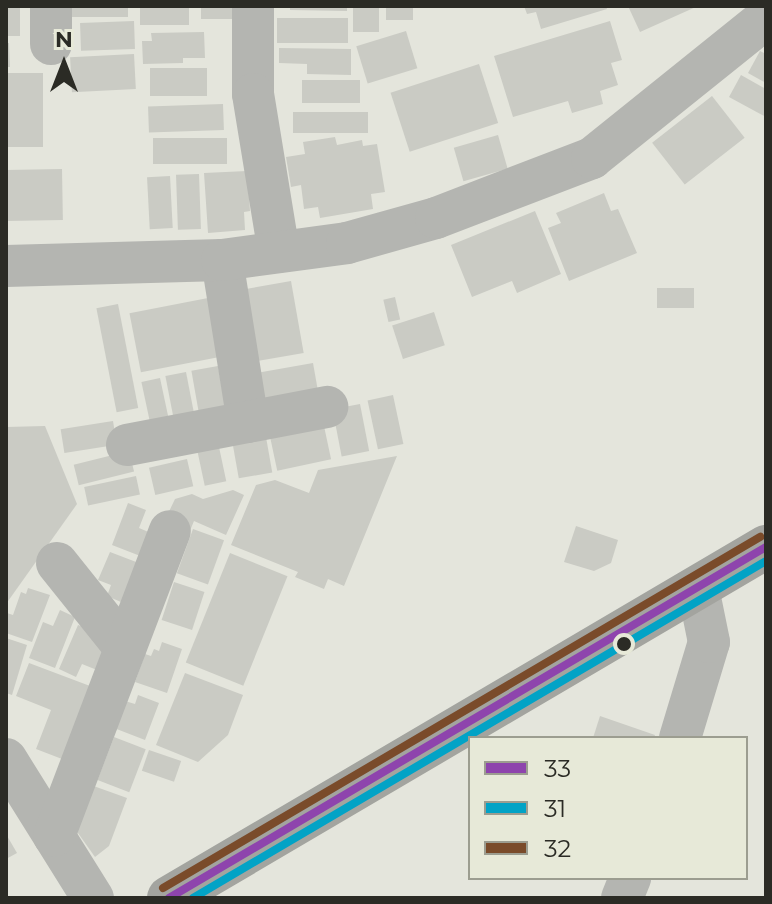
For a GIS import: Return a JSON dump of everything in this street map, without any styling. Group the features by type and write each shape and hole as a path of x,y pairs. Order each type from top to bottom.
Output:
{"main road":[{"path":"169,898 766,547"}],"street":[{"path":"253,6 253,94 279,252"},
{"path":"6,266 222,260 347,243 436,218 592,158 766,18"},
{"path":"222,260 248,422"},
{"path":"127,445 327,407"},
{"path":"54,836 170,531"},
{"path":"57,563 125,648"},
{"path":"681,736 709,642 698,588"},
{"path":"6,759 93,898"}],"building":[{"path":"6,6 20,6 20,36 6,36"},
{"path":"67,6 128,6 128,17 67,17"},
{"path":"140,6 189,6 189,25 140,25"},
{"path":"201,6 238,6 238,19 201,19"},
{"path":"290,6 347,6 347,11 290,10"},
{"path":"353,6 379,6 379,32 353,32"},
{"path":"386,6 413,6 413,20 386,20"},
{"path":"524,6 606,6 607,9 541,29 536,12 527,14"},
{"path":"628,6 698,6 640,32"},
{"path":"277,18 348,18 348,43 277,43"},
{"path":"134,21 135,49 81,51 80,23"},
{"path":"610,21 622,60 611,63 618,85 600,91 603,104 572,113 568,101 513,117 494,56"},
{"path":"406,31 417,68 368,83 356,46"},
{"path":"204,32 205,58 183,58 183,63 143,64 142,41 152,41 151,33"},
{"path":"6,43 9,43 10,67 6,67"},
{"path":"279,48 351,49 351,75 307,74 307,64 279,63"},
{"path":"760,51 766,54 766,83 748,73"},
{"path":"134,54 136,89 72,92 70,57"},
{"path":"479,64 498,123 410,152 391,93"},
{"path":"150,68 207,68 207,96 150,96"},
{"path":"6,73 43,73 43,147 6,147"},
{"path":"741,75 766,89 766,117 729,97"},
{"path":"302,80 360,80 360,103 302,103"},
{"path":"712,96 745,138 685,185 652,143"},
{"path":"223,104 224,130 149,133 148,107"},
{"path":"293,112 368,112 368,133 293,133"},
{"path":"498,135 508,169 463,181 454,148"},
{"path":"335,137 337,145 362,140 363,146 377,144 385,192 371,194 373,209 320,218 318,207 304,209 301,185 291,187 286,157 305,154 303,142"},
{"path":"153,138 227,138 227,164 153,164"},
{"path":"62,169 63,220 7,221 6,170"},
{"path":"247,171 250,211 244,212 245,230 208,233 204,173"},
{"path":"199,174 201,229 178,230 176,175"},
{"path":"170,176 173,228 150,229 147,177"},
{"path":"604,193 611,211 618,209 637,253 569,281 548,228 561,223 556,213"},
{"path":"535,211 561,274 517,293 512,281 472,297 451,245"},
{"path":"291,281 304,353 254,362 242,290"},
{"path":"657,288 694,288 694,308 657,308"},
{"path":"395,297 400,319 388,322 383,300"},
{"path":"208,298 219,357 141,372 129,313"},
{"path":"118,304 138,408 117,412 96,308"},
{"path":"434,312 445,345 403,359 392,326"},
{"path":"313,363 318,390 263,399 258,373"},
{"path":"218,366 226,413 200,418 191,371"},
{"path":"186,372 195,417 174,421 165,376"},
{"path":"160,378 169,420 150,424 141,382"},
{"path":"393,395 403,444 378,449 368,400"},
{"path":"360,404 369,451 342,456 333,409"},
{"path":"113,421 117,445 64,453 61,429"},
{"path":"45,426 77,504 6,604 6,427"},
{"path":"324,426 331,459 277,471 270,437"},
{"path":"266,437 272,472 239,478 233,443"},
{"path":"219,447 226,481 205,486 197,452"},
{"path":"129,451 134,471 79,485 74,465"},
{"path":"397,456 344,586 328,579 324,589 295,577 298,572 231,545 256,485 275,480 309,493 318,470"},
{"path":"187,459 193,486 155,495 149,468"},
{"path":"136,476 140,495 88,506 84,487"},
{"path":"233,490 244,495 226,535 194,521 189,533 164,522 175,499 192,494 203,499"},
{"path":"128,503 146,510 139,528 158,536 148,559 112,545"},
{"path":"576,526 618,540 611,563 594,571 564,562"},
{"path":"193,529 224,540 208,584 177,573"},
{"path":"110,552 144,565 128,605 107,596 111,585 98,580"},
{"path":"230,553 287,576 243,686 186,662"},
{"path":"174,582 204,592 192,630 162,620"},
{"path":"28,588 50,595 32,642 6,633 7,613 13,615 21,592 26,594"},
{"path":"60,610 75,617 55,668 29,658 43,622 53,626"},
{"path":"78,625 94,631 113,648 102,672 82,664 76,677 59,669"},
{"path":"6,638 27,645 12,695 6,693"},
{"path":"162,642 182,649 167,693 135,682 145,654 151,656 154,649 159,651"},
{"path":"29,663 98,689 62,759 36,749 51,710 16,696"},
{"path":"185,673 243,695 228,735 198,762 156,745"},
{"path":"138,695 159,703 145,740 114,728 125,701 135,704"},
{"path":"600,716 655,735 655,736 594,736"},
{"path":"114,737 146,749 129,792 98,780"},
{"path":"149,750 181,761 174,782 142,771"},
{"path":"88,784 127,798 109,846 95,857 73,826"},
{"path":"6,834 17,853 6,859"}],"transit line":[{"name":"32","path":"163,888 760,537"},
{"name":"33","path":"169,898 766,547"},
{"name":"31","path":"468,736 766,561"},
{"name":"31","path":"193,898 468,736"}]}
